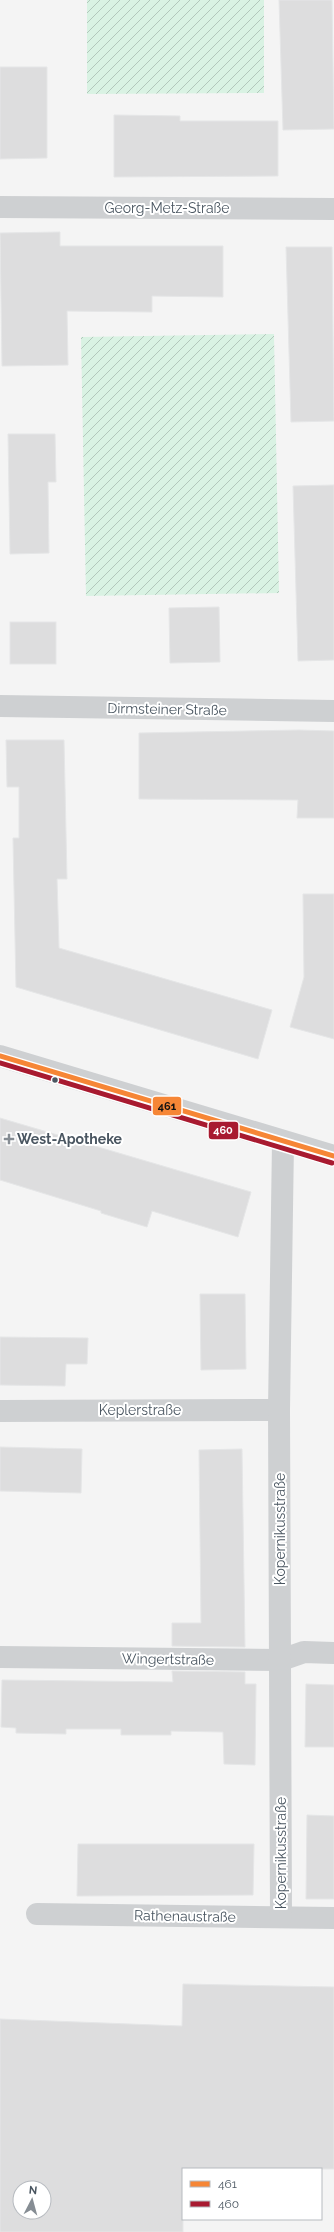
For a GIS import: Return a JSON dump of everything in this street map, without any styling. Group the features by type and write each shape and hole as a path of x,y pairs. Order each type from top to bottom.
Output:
{"street":[{"name":"Georg-Metz-Straße","path":"0,207 334,209"},
{"name":"Dirmsteiner Straße","path":"0,706 334,711"},
{"path":"0,1056 283,1142 334,1156"},
{"name":"Kopernikusstraße","path":"281,1917 280,1410 283,1142"},
{"name":"Keplerstraße","path":"0,1411 280,1410"},
{"name":"Wingertstraße","path":"0,1657 281,1660 304,1652 334,1653"},
{"name":"Rathenaustraße","path":"37,1914 334,1918"}],"green space":[{"path":"87,0 264,0 264,93 87,94"},
{"path":"274,334 279,593 86,596 81,337"}],"building":[{"path":"279,0 332,0 334,129 283,130"},
{"path":"0,67 47,67 47,158 0,159"},
{"path":"114,115 180,116 180,121 278,121 278,176 114,177"},
{"path":"60,232 60,246 223,246 223,297 152,296 152,312 67,311 68,365 2,366 0,233"},
{"path":"286,247 332,247 334,421 291,422"},
{"path":"8,434 55,434 56,482 48,482 49,553 10,554"},
{"path":"334,485 334,660 298,661 293,486"},
{"path":"219,607 220,662 170,663 169,608"},
{"path":"10,622 56,622 56,664 10,664"},
{"path":"299,730 334,731 334,818 297,818 298,800 139,799 139,733"},
{"path":"6,740 64,740 67,879 57,879 59,948 272,1010 258,1059 16,987 13,838 19,838 19,787 7,787"},
{"path":"303,894 334,894 334,1039 290,1027 304,977"},
{"path":"0,1118 251,1192 238,1237 152,1211 147,1227 101,1213 101,1211 0,1180"},
{"path":"200,1294 245,1294 246,1369 201,1370"},
{"path":"0,1337 88,1338 87,1364 66,1364 65,1386 0,1385"},
{"path":"0,1447 82,1449 81,1493 0,1491"},
{"path":"242,1449 245,1647 172,1646 172,1623 201,1623 199,1450"},
{"path":"172,1671 245,1672 245,1684 256,1684 255,1765 224,1764 223,1732 171,1731 171,1735 121,1735 121,1729 66,1729 66,1734 16,1733 16,1728 1,1727 2,1680 173,1682"},
{"path":"306,1684 334,1685 334,1747 305,1747"},
{"path":"307,1815 334,1816 334,1899 306,1899"},
{"path":"78,1844 254,1844 253,1895 77,1896"},
{"path":"183,1984 334,1987 334,2169 182,2168 183,2232 0,2232 0,2019 182,2026"}],"transit line":[{"name":"461","path":"0,1056 334,1156"},
{"name":"460","path":"0,1063 332,1163"}],"place":[{"name":"West-Apotheke","path":"9,1139"}]}
